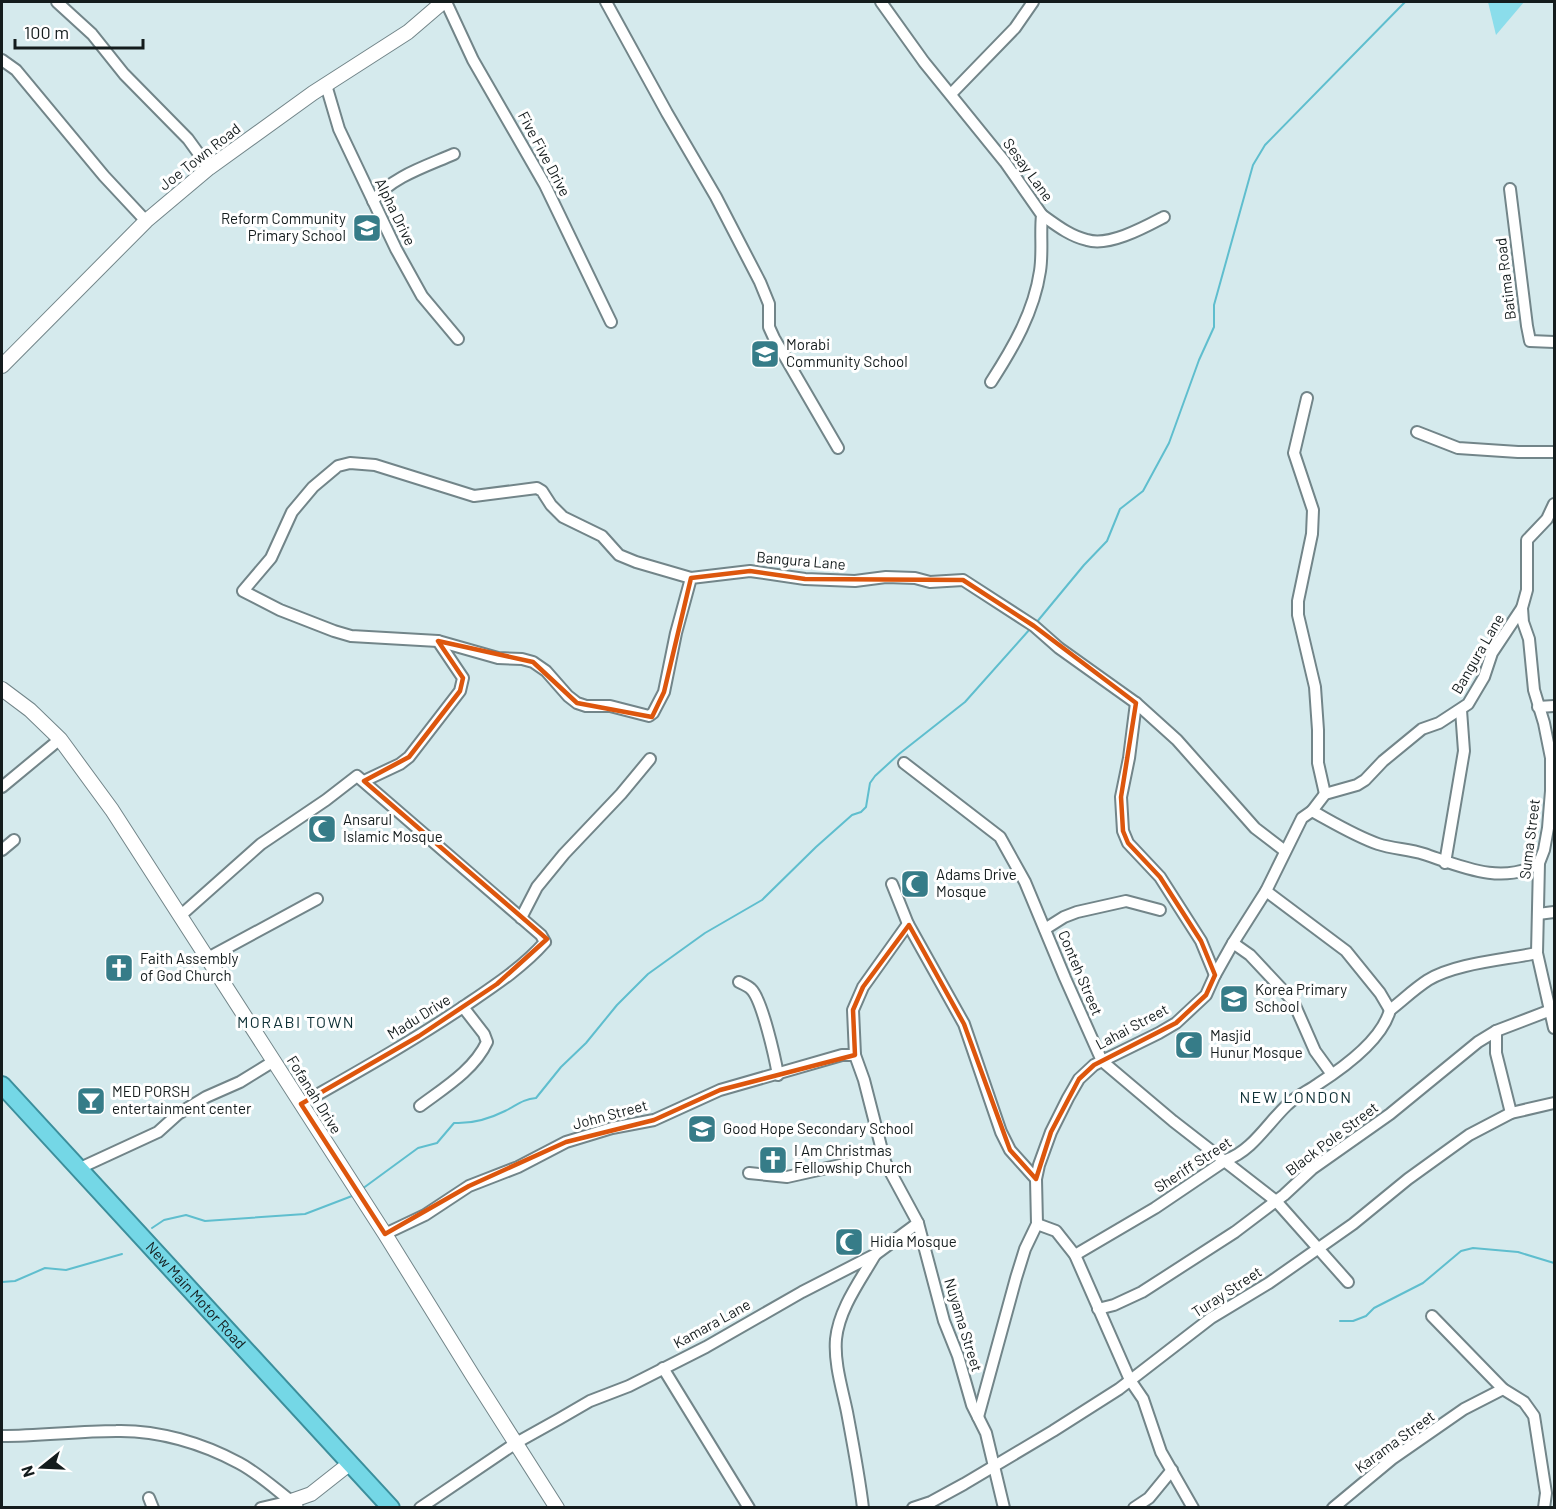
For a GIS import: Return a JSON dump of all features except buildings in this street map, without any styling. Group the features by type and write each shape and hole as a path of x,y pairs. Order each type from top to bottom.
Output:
{"highway":[{"name":"New Main Motor Road","path":"2,1085 391,1508"},
{"name":"New Main Motor Road","path":"2,1095 381,1508"}],"street":[{"path":"57,2 92,34 124,74 188,139 209,168"},
{"name":"Joe Town Road","path":"2,366 146,221 209,168 408,32 444,2"},
{"name":"Five Five Drive","path":"444,2 473,60 545,185 611,322"},
{"path":"606,2 721,206 769,304 769,327 774,338 838,448"},
{"name":"Sesay Lane","path":"880,2 924,62 1005,162 1042,215 1040,271 1033,302 1018,337 991,382"},
{"path":"951,94 1015,28 1033,2"},
{"path":"2,60 24,78 104,176 146,221"},
{"name":"Alpha Drive","path":"326,86 339,129 396,249 422,296 458,339"},
{"path":"373,201 379,193 407,175 454,154"},
{"name":"Batima Road","path":"1510,189 1530,341 1554,342"},
{"path":"1042,215 1066,232 1090,242 1107,240 1140,230 1164,217"},
{"path":"1307,398 1294,453 1313,510 1312,534 1298,601 1298,615 1315,687 1318,763 1325,794 1312,811 1357,836 1381,845 1422,853 1471,871 1499,873 1529,869 1539,863"},
{"path":"1417,432 1458,448 1554,452"},
{"name":"Bangura Lane","path":"438,641 351,636 334,632 280,610 243,591 271,558 292,512 319,482 338,466 350,463 375,465 474,496 537,488 563,517 602,536 619,555 691,578 750,571 805,579 855,581 886,577 915,578 930,582 963,580 1034,626 1059,648 1136,703 1177,740 1255,828 1285,851"},
{"path":"1522,608 1527,590 1527,540 1547,519 1554,504"},
{"path":"438,641 484,655 533,662 578,703 586,706 610,706 649,716 664,693 676,633 691,578"},
{"name":"Bangura Lane","path":"1325,794 1357,785 1365,780 1383,760 1422,729 1439,723 1468,704 1484,677 1492,653 1522,608"},
{"name":"Suma Street","path":"1522,608 1529,639 1534,690 1551,758 1553,790 1544,850 1539,863 1537,953 1554,1028"},
{"path":"364,781 400,764 409,757 460,691 463,678 438,641"},
{"name":"Fofanah Drive","path":"2,690 30,710 60,739 112,810 385,1234 557,1508"},
{"path":"1136,703 1122,797 1123,831 1128,843 1160,876 1201,941 1215,975"},
{"path":"1538,707 1554,706"},
{"path":"1445,863 1464,751 1461,710"},
{"path":"2,787 60,739"},
{"path":"180,916 261,844 357,776 521,918 544,879 564,854 621,794 650,759"},
{"name":"Conteh Street","path":"904,763 1000,837 1026,882 1102,1061 1173,1121 1276,1201 1348,1282"},
{"name":"Lahai Street","path":"978,1417 1019,1268 1037,1224 1036,1179 1051,1132 1068,1098 1079,1079 1094,1065 1159,1034 1176,1023 1206,995 1233,943 1266,891 1302,818 1312,811"},
{"path":"2,850 14,840"},
{"path":"892,884 908,924 964,1024 1001,1132 1010,1150 1036,1179"},
{"path":"1266,891 1346,951 1380,993 1390,1010 1428,980 1445,973 1467,966 1537,953"},
{"path":"208,958 317,898"},
{"path":"1045,929 1077,912 1126,901 1160,910"},
{"path":"1538,914 1554,912"},
{"name":"Madu Drive","path":"301,1104 419,1036 497,984 536,952 544,942 542,935 521,918"},
{"name":"Nuyama Street","path":"908,924 863,987 853,1010 855,1055 864,1080 885,1161 918,1223 944,1321 958,1356 972,1405 986,1433 1004,1508"},
{"path":"1233,943 1250,955 1293,1000 1315,1051 1331,1073"},
{"path":"1543,977 1554,975"},
{"path":"739,982 752,990 758,1002 778,1075"},
{"path":"420,1106 457,1079 482,1054 487,1042 484,1034 463,1007"},
{"name":"Sheriff Street","path":"1075,1255 1155,1208 1226,1160 1238,1156 1288,1103 1347,1063 1371,1043 1387,1021 1390,1010"},
{"name":"Black Pole Street","path":"1098,1309 1114,1305 1142,1292 1235,1232 1276,1201 1312,1169 1390,1114 1478,1042 1496,1031 1551,1010"},
{"path":"1496,1031 1496,1053 1511,1113"},
{"name":"John Street","path":"385,1234 425,1215 470,1186 518,1167 566,1142 612,1128 654,1120 720,1090 842,1055 855,1055"},
{"path":"80,1168 158,1132 178,1114 206,1097 240,1082 274,1061"},
{"name":"Turay Street","path":"913,1508 932,1504 1063,1425 1130,1380 1210,1318 1269,1283 1317,1247 1353,1224 1408,1179 1469,1135 1511,1113 1554,1103"},
{"path":"749,1173 787,1177 845,1164 873,1160 885,1161"},
{"name":"Kamara Lane","path":"420,1508 516,1443 590,1401 629,1386 706,1347 802,1292 876,1254 918,1223"},
{"path":"1037,1224 1056,1231 1075,1255 1130,1380 1143,1399 1161,1452 1193,1508"},
{"path":"863,1508 837,1360 836,1339 850,1299 876,1254"},
{"path":"1432,1316 1503,1389 1524,1402 1534,1416 1546,1493 1544,1508"},
{"path":"663,1368 749,1508"},
{"name":"Karama Street","path":"1333,1508 1392,1459 1476,1403 1503,1389"},
{"path":"2,1436 118,1431 163,1436 215,1451 241,1464 294,1504"},
{"path":"261,1508 294,1504 311,1494 344,1468"},
{"path":"1134,1508 1149,1498 1172,1470"}],"highlighted area":[{"path":"750,571 805,579 963,580 1034,626 1136,703 1121,797 1123,831 1128,843 1160,877 1201,941 1215,975 1206,995 1176,1023 1094,1065 1079,1079 1051,1132 1036,1179 1010,1150 964,1024 909,925 863,987 853,1010 855,1055 720,1090 654,1120 566,1142 469,1186 385,1234 301,1104 419,1036 497,984 547,939 364,781 409,757 460,691 463,678 438,641 533,662 577,703 652,717 664,692 691,578"}],"shaded area":[{"path":"1488,2 1524,2 1496,35"}],"waterway":[{"path":"1036,623 1107,541 1120,509 1143,491 1169,443 1199,360 1214,327 1214,305 1253,165 1265,145 1405,2"},
{"path":"362,1189 418,1148 437,1143 454,1123 487,1119 524,1101 536,1098 561,1067 586,1043 617,1005 648,974 705,933 762,900 816,847 852,815 861,812 866,807 870,783 875,776 965,702 1030,629"},
{"path":"152,1228 164,1220 186,1215 205,1221 305,1214 352,1196"},
{"path":"1340,1321 1353,1321 1366,1316 1374,1308 1423,1283 1461,1251 1473,1248 1518,1252 1554,1263"},
{"path":"2,1282 15,1281 45,1268 66,1270 122,1254"}],"place":[{"name":"Reform Community Primary School","path":"367,228"},
{"name":"Morabi Community School","path":"765,354"},
{"name":"Ansarul Islamic Mosque","path":"322,829"},
{"name":"Adams Drive Mosque","path":"915,884"},
{"name":"Faith Assembly of God Church","path":"119,968"},
{"name":"Korea Primary School","path":"1234,999"},
{"name":"Masjid Hunur Mosque","path":"1189,1045"},
{"name":"MED PORSH entertainment center","path":"91,1101"},
{"name":"Good Hope Secondary School","path":"702,1129"},
{"name":"I Am Christmas Fellowship Church","path":"773,1160"},
{"name":"Hidia Mosque","path":"849,1242"}],"district":[{"name":"MORABI TOWN","path":"296,1022"},
{"name":"NEW LONDON","path":"1296,1097"}]}
